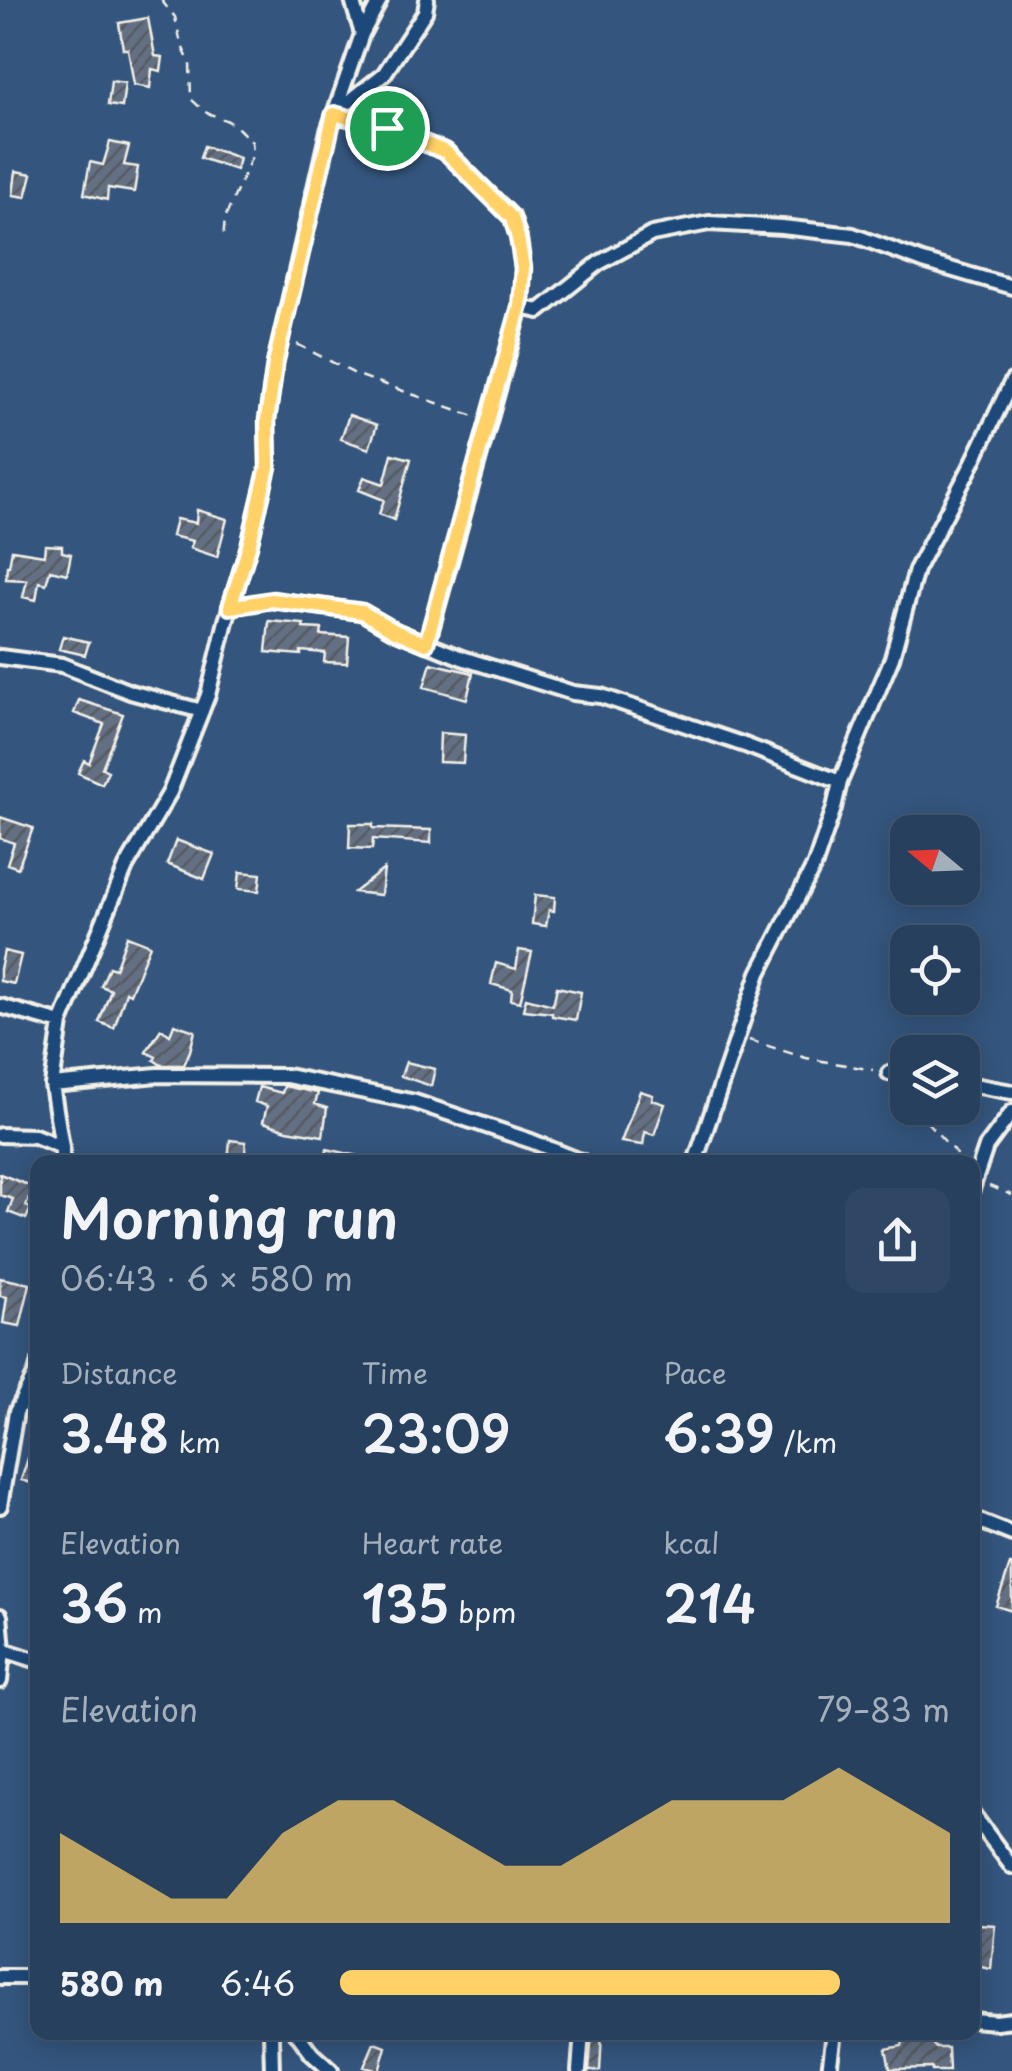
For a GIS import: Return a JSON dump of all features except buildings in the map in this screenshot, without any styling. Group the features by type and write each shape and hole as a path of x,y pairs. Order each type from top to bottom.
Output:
{"street":[{"path":"352,0 362,34"},
{"path":"62,1155 52,1085 61,1023 126,867 170,792 202,711 268,467 267,420 275,364 334,114 362,34 380,0"},
{"path":"334,114 384,74 425,12 426,0"},
{"path":"334,114 387,128 446,152 512,218 518,238 523,268 520,306 426,644"},
{"path":"520,306 540,311 599,262 652,234 709,223 782,226 853,235 1012,287"},
{"path":"697,1155 759,973 815,864 840,782 892,658 916,570 1012,380"},
{"path":"230,607 272,600 362,612 395,631 462,658 656,714 840,782"},
{"path":"0,657 62,665 130,692 202,711"},
{"path":"0,1006 61,1023"},
{"path":"52,1085 157,1075 287,1076 415,1102 566,1155"},
{"path":"980,1086 1012,1092"},
{"path":"980,1166 986,1147 1012,1112"},
{"path":"0,1135 35,1136 62,1147"},
{"path":"0,1506 16,1412 30,1387"},
{"path":"980,1521 1012,1534"},
{"path":"0,1616 0,1681"},
{"path":"2,1650 30,1658"},
{"path":"980,1824 1012,1868"},
{"path":"0,1977 30,1977"},
{"path":"980,2020 1012,2020"},
{"path":"271,2040 272,2071"},
{"path":"302,2040 331,2071"},
{"path":"579,2071 581,2040"},
{"path":"829,2071 833,2040"}],"path":[{"path":"160,0 174,17 190,63 191,99 206,112 240,129 252,142 253,154 225,218 223,240"},
{"path":"283,336 356,374 488,421"},
{"path":"738,1037 806,1058 889,1073"},
{"path":"930,1125 958,1155"},
{"path":"980,1187 1012,1196"}],"route":[{"path":"334,114 387,128 446,152 512,218 523,268 520,306 426,644 362,612 272,600 230,607 268,467 267,420 275,364 328,131 334,114"}]}
